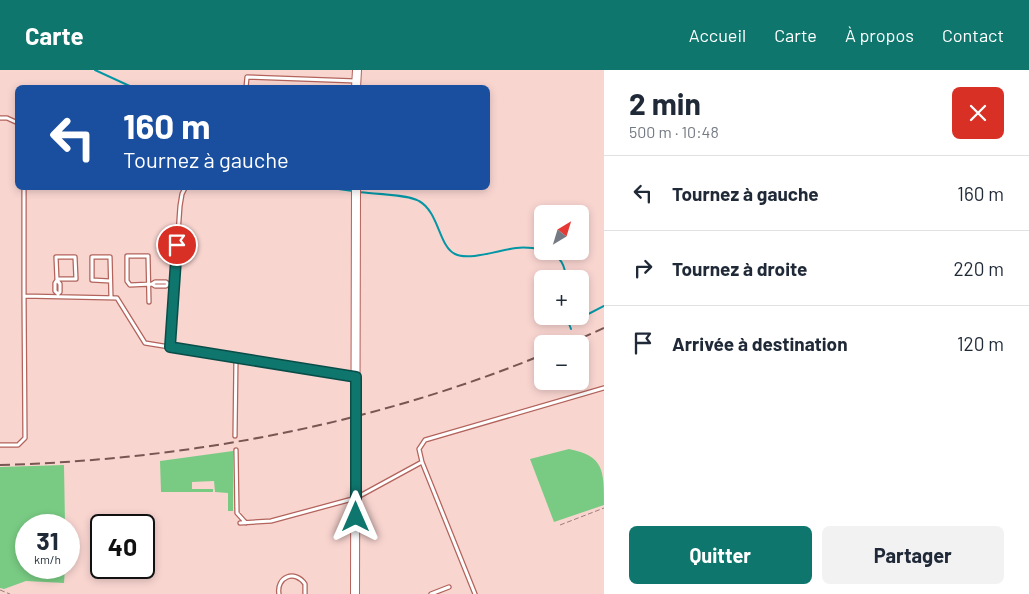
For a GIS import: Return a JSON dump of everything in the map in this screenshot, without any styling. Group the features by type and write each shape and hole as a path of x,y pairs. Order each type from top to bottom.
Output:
{"street":[{"path":"356,84 357,70"},
{"path":"355,594 356,190"}],"lane":[{"path":"246,85 247,78 356,84"},
{"path":"0,118 7,118 15,122"},
{"path":"0,445 18,445 25,438 24,190"},
{"path":"170,347 180,206 184,190"},
{"path":"149,302 150,284 148,256 127,256 127,281 130,285 150,284 166,286 174,284"},
{"path":"58,280 76,279 75,257 56,257 58,280 55,283 55,291 58,295"},
{"path":"110,281 92,280 92,257 110,257 110,281 110,298"},
{"path":"24,296 58,295 116,298 145,343 356,377"},
{"path":"235,436 236,358"},
{"path":"475,594 422,462 420,449 426,440 604,388"},
{"path":"236,450 237,513 246,523"},
{"path":"240,523 271,521 356,498 422,462"},
{"path":"279,594 278,589 281,581 288,576 293,576 298,577 305,584 305,594"},
{"path":"431,594 448,587"}],"path":[{"path":"560,525 604,508"},
{"path":"0,590 10,594"}],"green space":[{"path":"569,449 589,456 600,467 604,505 554,522 530,459"},
{"path":"233,451 233,511 228,511 228,493 215,492 214,481 192,482 192,489 213,489 213,492 161,492 160,461"},
{"path":"64,465 65,514 15,514 15,579 64,579 64,583 26,581 4,589 0,588 0,467"}],"waterway":[{"path":"95,70 128,85"},
{"path":"346,190 353,191"},
{"path":"358,192 399,196 419,201 431,213 445,244 455,254 461,256 476,256 519,248 534,249"},
{"path":"560,260 565,270"},
{"path":"589,314 604,306"},
{"path":"569,325 571,329"}],"railway":[{"path":"588,335 604,328"},
{"path":"0,465 139,456 276,434 344,419 411,401 477,380 534,358"}],"route":[{"path":"177,245 170,347 356,377 356,517"}]}
